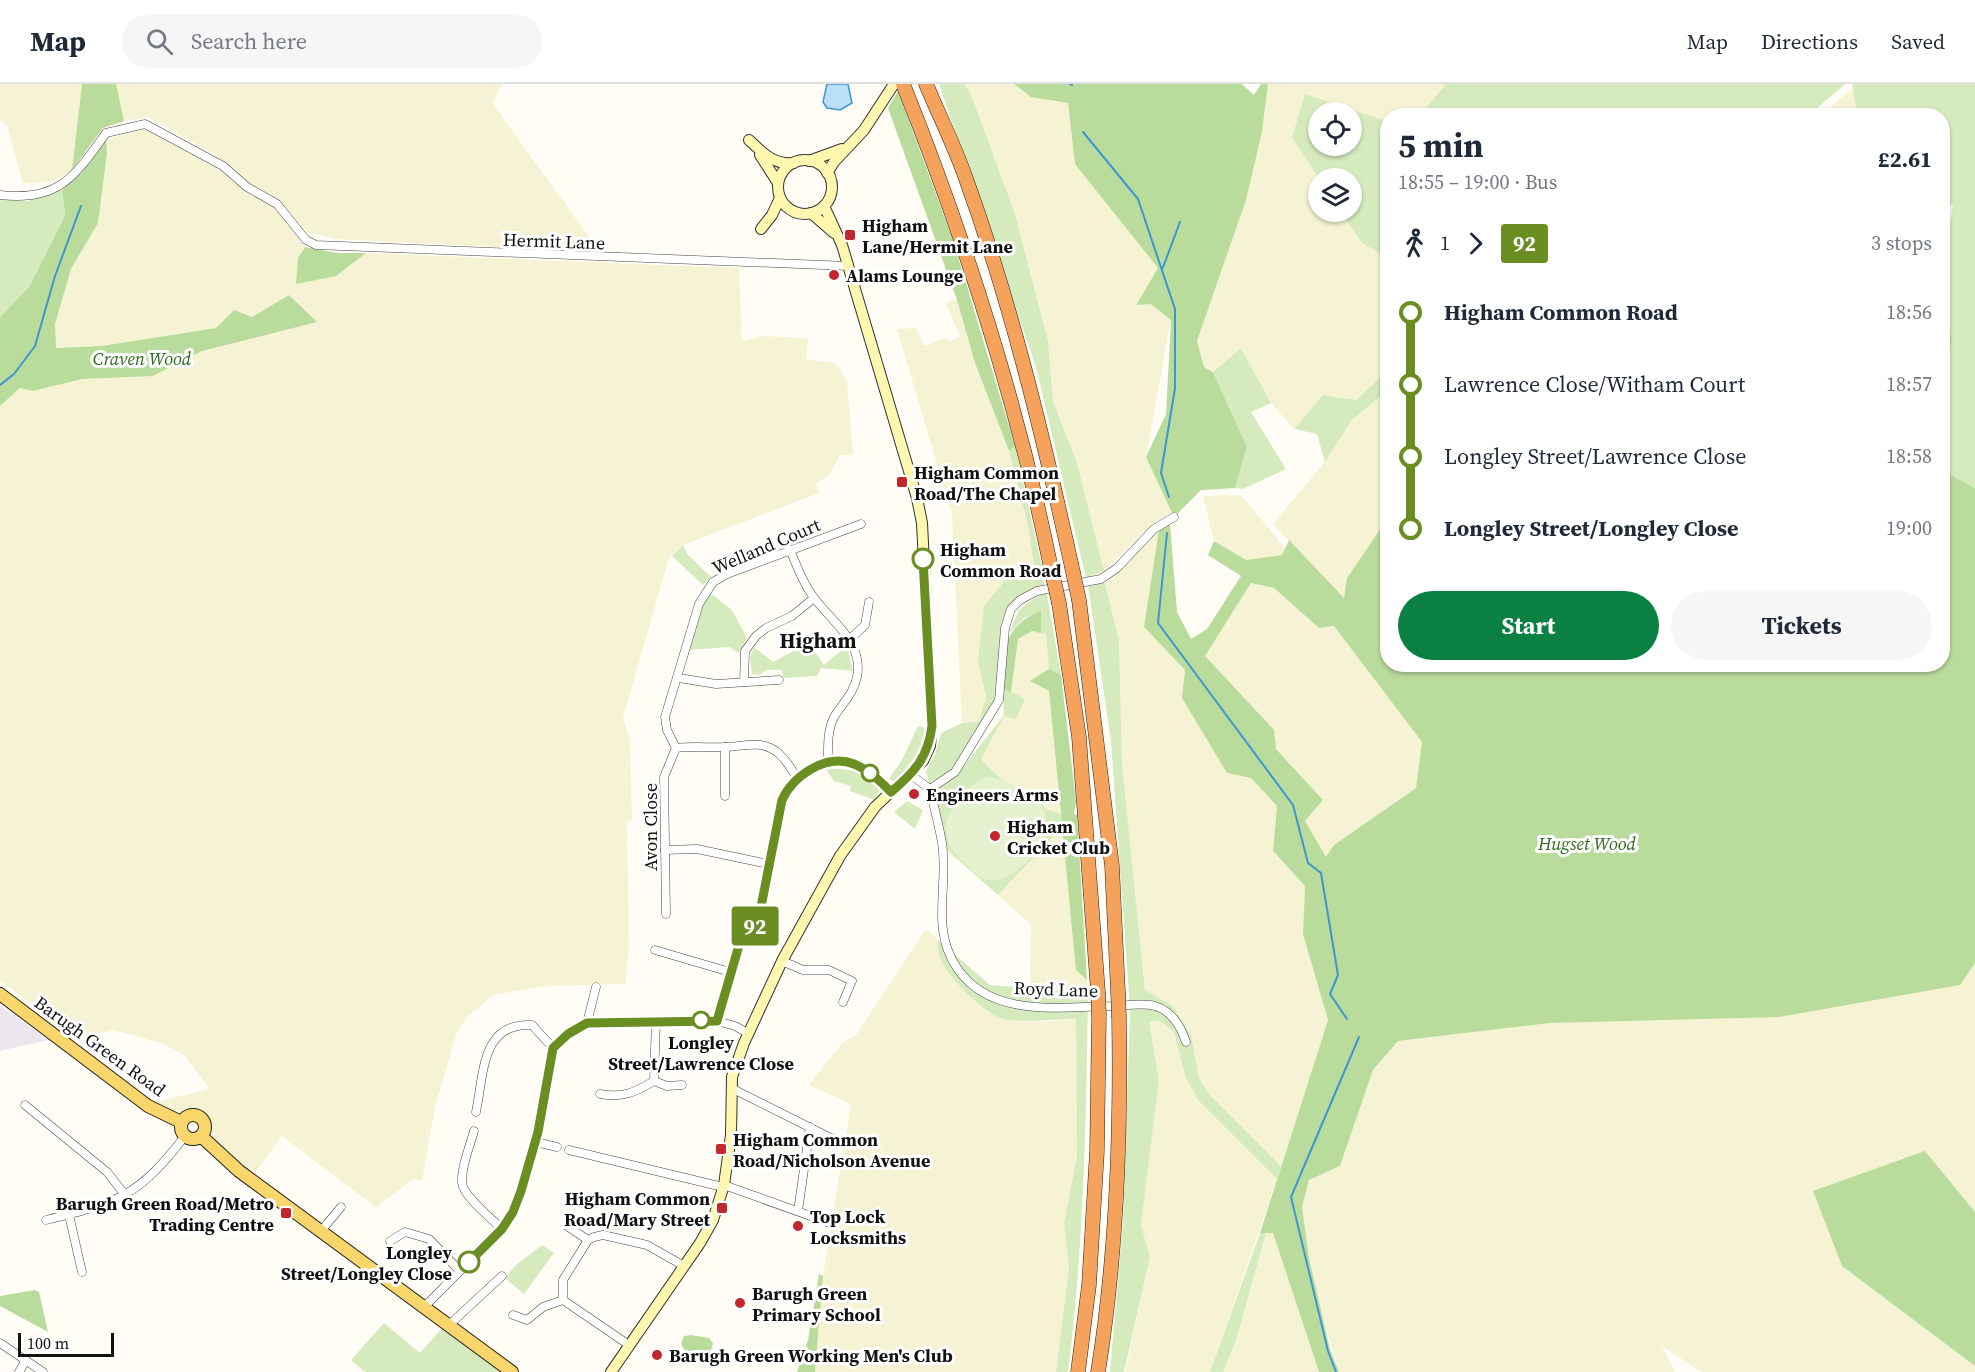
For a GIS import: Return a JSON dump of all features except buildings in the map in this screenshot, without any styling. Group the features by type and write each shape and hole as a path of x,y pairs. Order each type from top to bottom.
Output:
{"highway":[{"path":"903,84 947,195 986,312 1052,568 1079,737 1099,1015 1097,1162 1089,1285 1078,1372"},
{"path":"926,84 964,175 1009,309 1041,428 1079,600 1112,866 1119,1017 1120,1083 1113,1255 1098,1372"}],"main road":[{"name":"Barugh Green Road","path":"0,994 148,1106 181,1122 190,1115 201,1117 206,1127 201,1136 239,1171 512,1372"},
{"path":"181,1122 181,1129 185,1136 194,1139 201,1136"}],"street":[{"path":"827,173 855,141 894,84"},
{"name":"Hermit Lane","path":"0,195 15,197 61,187 77,174 106,134 145,124 223,166 247,186 277,204 306,240 316,245 336,248 848,266"},
{"path":"778,183 749,140 771,160 784,164 809,161 839,151 855,141"},
{"path":"794,163 781,174 778,183 780,198 772,215 760,229 792,211 811,213 824,206 831,192 827,173 809,161"},
{"path":"780,198 792,211"},
{"path":"611,1372 713,1220 724,1186 731,1135 732,1088 736,1062 783,961 840,856 875,807 911,775 926,753 932,726 922,522 917,498 840,240 824,206"},
{"path":"811,213 840,240"},
{"path":"911,775 930,789 955,772 999,700 1005,628 1011,609 1020,600 1037,591 1101,579 1117,568 1154,529 1174,517"},
{"name":"Welland Court","path":"676,748 667,730 665,717 679,678 699,604 712,582 727,574 861,524"},
{"path":"790,550 802,580 814,598 850,639 857,657 857,676 851,694 831,725 828,763"},
{"path":"744,682 745,651 756,636 766,628 792,616 814,598"},
{"path":"850,639 865,625 869,602"},
{"path":"679,678 705,683 779,680"},
{"path":"676,748 701,745 725,747 756,744 768,746 777,752 797,777"},
{"path":"725,747 725,796"},
{"name":"Avon Close","path":"666,914 664,777 676,748"},
{"path":"717,1021 740,942 758,922 782,800 788,787 797,777 828,763 853,763 876,776 891,792"},
{"name":"Royd Lane","path":"930,789 942,843 942,934 956,967 974,987 990,998 1012,1005 1039,1007 1156,1006 1181,1025 1186,1042"},
{"path":"665,850 697,849 768,864"},
{"path":"666,901 676,901"},
{"path":"656,950 730,972"},
{"path":"783,961 803,970 829,970 852,981 843,1002"},
{"path":"587,1023 596,987"},
{"path":"424,1307 502,1229 513,1212 536,1142 553,1048 568,1034 587,1023 656,1020 717,1021 735,1026 748,1033"},
{"path":"654,1081 656,1020"},
{"path":"486,1107 476,1108 489,1050 502,1031 511,1026 532,1025 553,1048"},
{"path":"654,1081 667,1086 682,1085"},
{"path":"600,1094 619,1097 634,1093 654,1081"},
{"path":"732,1088 839,1142"},
{"path":"25,1105 107,1172 126,1196"},
{"path":"798,1210 810,1127"},
{"path":"474,1131 463,1177 463,1187 469,1197 502,1229"},
{"path":"46,1220 69,1215 126,1196 150,1179 185,1136"},
{"path":"462,1139 471,1142"},
{"path":"536,1142 557,1147"},
{"path":"569,1150 724,1186 830,1223"},
{"path":"321,1231 341,1208"},
{"path":"69,1215 82,1272"},
{"path":"567,1226 588,1240"},
{"path":"390,1241 405,1232 423,1236 460,1271"},
{"path":"562,1300 563,1280 588,1240 603,1235 647,1245 684,1266"},
{"path":"449,1325 502,1276"},
{"path":"562,1300 629,1345"},
{"path":"513,1315 527,1320 543,1308 562,1300"},
{"path":"0,1343 43,1372"},
{"path":"20,1372 26,1360"}],"shaded area":[{"path":"0,84 82,84 72,170 54,181 23,184 7,125 0,120"},
{"path":"116,84 503,84 492,103 600,252 334,239 308,232 288,210 277,204 272,205 305,247 298,258 336,276 366,253 739,268 742,341 763,336 808,338 806,359 835,363 847,380 853,455 840,455 829,475 816,484 819,493 683,545 669,558 623,718 630,740 632,820 627,821 629,948 625,984 546,986 493,995 467,1017 457,1032 435,1107 422,1181 414,1178 376,1207 282,1136 253,1175 213,1138 186,1118 156,1102 210,1089 185,1056 162,1043 113,1030 76,1038 0,980 0,406 20,388 33,391 82,379 153,376 202,351 316,322 289,295 251,317 234,310 216,328 102,346 55,348 55,324 71,269 98,223 107,153 106,140 144,129 215,167 219,157 148,117 124,121"},
{"path":"964,84 1014,84 1031,97 1068,103 1076,164 1158,268 1136,304 1151,303 1171,319 1146,457 1172,512 1151,525 1104,571 1077,463 1053,401 1048,341 1015,214"},
{"path":"1268,84 1446,84 1426,108 1380,108 1380,119 1362,113 1362,102 1329,102 1305,94 1292,137 1312,168 1308,168 1308,222 1348,222 1362,243 1380,253 1380,378 1356,400 1323,395 1294,429 1271,403 1241,348 1213,372 1204,367 1197,341 1246,200 1262,132"},
{"path":"1852,88 1856,108 1830,108"},
{"path":"957,300 975,363 1009,451 1028,525 1034,567 1007,578 978,662 986,697 979,722 962,723 952,515 897,329 916,328 924,346 946,338 949,342 960,336 945,302"},
{"path":"1380,397 1380,529 1347,578 1344,599 1273,524 1325,462 1352,420"},
{"path":"1241,495 1285,548 1283,555 1246,560 1214,541 1203,496"},
{"path":"1159,529 1144,627 1185,670 1182,698 1277,806 1273,851 1305,886 1303,934 1328,1020 1281,1166 1210,1095 1199,1078 1191,1035 1173,1006 1145,990 1122,764 1119,641 1105,583"},
{"path":"1251,583 1274,588 1319,628 1334,626 1422,742 1416,788 1334,845 1327,858 1304,821 1323,800 1276,749 1204,656"},
{"path":"1032,631 1046,633 1049,669 1031,681 1049,691 1060,813 1046,809 1037,797 1000,778 981,758 1004,715 1024,699 1011,693 1018,639"},
{"path":"1063,826 1076,969 1087,980 1088,993 1030,989 1031,925 998,895"},
{"path":"926,929 938,940 940,958 1004,1020 1040,1022 1076,1019 1077,1156 1064,1223 1069,1268 1056,1372 815,1372 823,1276 851,1104 809,1085 843,1042 856,1035"},
{"path":"1975,963 1975,1212 1925,1151 1842,1266 1975,1366 1975,1372 1701,1372 1662,1346 1675,1372 1339,1372 1321,1311 1309,1258 1302,1207 1309,1180 1340,1166 1373,1070 1398,1041 1550,1023 1959,985"},
{"path":"0,1005 48,1040 0,1051"},
{"path":"1160,1021 1174,1032 1185,1076 1198,1100 1277,1179 1210,1372 1125,1372 1150,1257 1141,1225 1159,1080 1148,1022"},
{"path":"1266,1233 1273,1233 1319,1372 1223,1372 1237,1337"}],"green space":[{"path":"82,84 116,84 124,121 103,128 72,170"},
{"path":"939,84 964,84 970,92 1015,214 1048,341 1053,401 1077,463 1104,571 1086,578 1036,367"},
{"path":"1014,84 1242,84 1254,95 1261,84 1268,84 1262,132 1246,200 1197,341 1204,367 1213,372 1247,447 1235,488 1201,490 1174,517 1146,457 1166,414 1171,320 1151,304 1136,305 1158,268 1075,164 1068,103 1031,97"},
{"path":"1446,84 1845,84 1817,108 1426,108"},
{"path":"1852,84 1975,84 1975,488 1951,475 1950,470 1950,349 1952,340 1950,329 1950,224 1953,206 1950,204 1950,108 1856,108"},
{"path":"898,91 953,240 1015,446 1009,451 975,363 957,300 888,108"},
{"path":"1305,94 1329,102 1308,102 1308,156 1362,156 1362,113 1380,119 1380,253 1362,243 1348,222 1362,222 1362,168 1312,168 1292,137"},
{"name":"Craven Wood","path":"106,140 107,153 98,223 71,269 55,324 56,348 102,346 216,328 234,310 252,317 289,295 317,322 202,351 153,376 82,379 33,391 20,388 0,406 0,317 29,287 65,216 62,190 81,174"},
{"path":"62,190 65,216 29,287 0,317 0,199 28,201"},
{"path":"305,247 337,253 366,253 336,276 296,284 298,258"},
{"path":"1241,348 1271,403 1251,412 1286,469 1243,489 1235,488 1247,447 1213,372"},
{"path":"1380,378 1380,397 1352,420 1325,462 1317,434 1294,429 1323,395 1356,400"},
{"path":"1015,446 1042,566 1044,585 1024,595 1011,605 1004,618 1001,631 999,679 995,703 952,768 929,783 926,771 935,754 941,733 962,723 979,721 986,697 978,662 984,606 1007,578 1034,567 1028,525 1009,451"},
{"name":"Hugset Wood","path":"1950,470 1951,475 1975,488 1975,963 1960,985 1779,1017 1550,1023 1398,1041 1373,1070 1340,1166 1309,1180 1302,1207 1309,1258 1330,1349 1339,1372 1319,1372 1273,1233 1260,1233 1328,1020 1303,934 1305,886 1273,851 1277,806 1251,778 1227,773 1182,698 1185,670 1144,627 1159,529 1170,524 1177,612 1191,639 1207,629 1241,576 1208,555 1214,541 1246,560 1282,555 1289,540 1344,598 1347,578 1380,529 1380,672 1950,672","holes":["1251,583 1274,588 1319,628 1334,626 1422,742 1416,788 1334,845 1326,857 1305,821 1323,800 1276,749 1274,730 1205,656"]},
{"path":"683,545 687,554 711,577 703,585 672,556"},
{"path":"1105,583 1119,641 1122,764 1145,990 1173,1006 1191,1035 1199,1078 1210,1095 1281,1166 1277,1179 1198,1100 1185,1076 1174,1032 1160,1021 1149,1022 1159,1080 1141,1225 1150,1257 1124,1372 1110,1372 1123,1223 1130,1009 1111,741 1088,585"},
{"path":"1046,589 1061,675 1049,669 1046,634 1041,633 1041,610 1023,619 1009,633 1019,610"},
{"path":"710,593 732,610 747,638 739,653 729,647 689,650 703,605"},
{"path":"1041,610 1041,633 1032,631 1018,639 1011,693 1003,687 1008,641 1018,625"},
{"path":"809,643 824,665 847,646 853,671 821,668 817,676 783,678 782,670 767,670 759,675 752,674 750,658 754,647 773,662"},
{"path":"1049,669 1061,675 1076,801 1074,814 1077,815 1087,980 1076,970 1049,691 1030,681"},
{"name":"Higham Cricket Club","path":"1003,687 1025,699 1016,719 1004,716 981,759 1000,778 1037,797 1046,809 1060,813 1063,826 998,895 947,850 935,790 957,775 1004,715"},
{"path":"918,726 926,728 921,749 899,778 894,781 889,779 902,760"},
{"path":"826,769 849,770 864,774 875,783 879,790 875,800 850,791 851,786 834,781"},
{"name":"Higham Cricket Club","path":"985,777 1010,783 1024,790 1040,802 1046,817 1045,833 1038,848 1013,873 1000,879 988,880 978,875 953,850 948,838 949,815 955,804 973,785"},
{"path":"907,801 923,810 915,829 894,812"},
{"path":"938,940 990,985 1088,993 1081,1230 1068,1372 1056,1372 1069,1268 1064,1223 1077,1156 1076,1019 1007,1020 989,1012 959,985 944,966 938,951"},
{"path":"1925,1151 1975,1212 1975,1366 1842,1266 1813,1191"},
{"path":"1260,1233 1266,1233 1237,1337 1223,1372 1210,1372"},
{"path":"542,1245 554,1253 524,1294 505,1278 516,1265"},
{"path":"819,1274 823,1276 815,1372 797,1372 808,1340"},
{"path":"35,1290 39,1292 48,1332 0,1306 0,1296"},
{"path":"384,1323 420,1353 442,1328 503,1372 365,1372 351,1360"},
{"path":"684,1336 709,1338 713,1343 707,1365 685,1351 681,1344"}],"water":[{"path":"827,84 848,84 852,103 840,110 827,108 823,102"}],"waterway":[{"path":"1083,132 1138,199 1175,309 1175,388 1161,473 1169,497"},
{"path":"0,385 14,374 35,346 55,276 81,206"},
{"path":"1162,270 1180,222"},
{"path":"1167,533 1158,623 1293,805 1308,863 1321,873 1338,975 1330,994 1347,1019"},
{"path":"1336,1372 1328,1351 1291,1197 1359,1037"}],"bus line":[{"name":"92","path":"469,1262 502,1229 513,1212 538,1132 553,1048 568,1034 587,1023 621,1020 717,1021 740,942 758,922 782,800 788,787 797,777 828,763 853,763 876,776 891,792 923,761 930,746 932,726 923,559"}],"place":[{"name":"Higham Lane/Hermit Lane","path":"850,235"},
{"name":"Alams Lounge","path":"834,275"},
{"name":"Higham Common Road/The Chapel","path":"902,482"},
{"name":"Higham Common Road","path":"923,559"},
{"name":"Engineers Arms","path":"914,794"},
{"name":"Higham Cricket Club","path":"995,836"},
{"name":"Longley Street/Lawrence Close","path":"701,1020"},
{"name":"Higham Common Road/Nicholson Avenue","path":"721,1149"},
{"name":"Higham Common Road/Mary Street","path":"722,1208"},
{"name":"Barugh Green Road/Metro Trading Centre","path":"286,1213"},
{"name":"Top Lock Locksmiths","path":"798,1226"},
{"name":"Longley Street/Longley Close","path":"469,1262"},
{"name":"Barugh Green Primary School","path":"740,1303"},
{"name":"Barugh Green Working Men's Club","path":"657,1355"}],"district":[{"name":"Higham","path":"818,640"}]}
